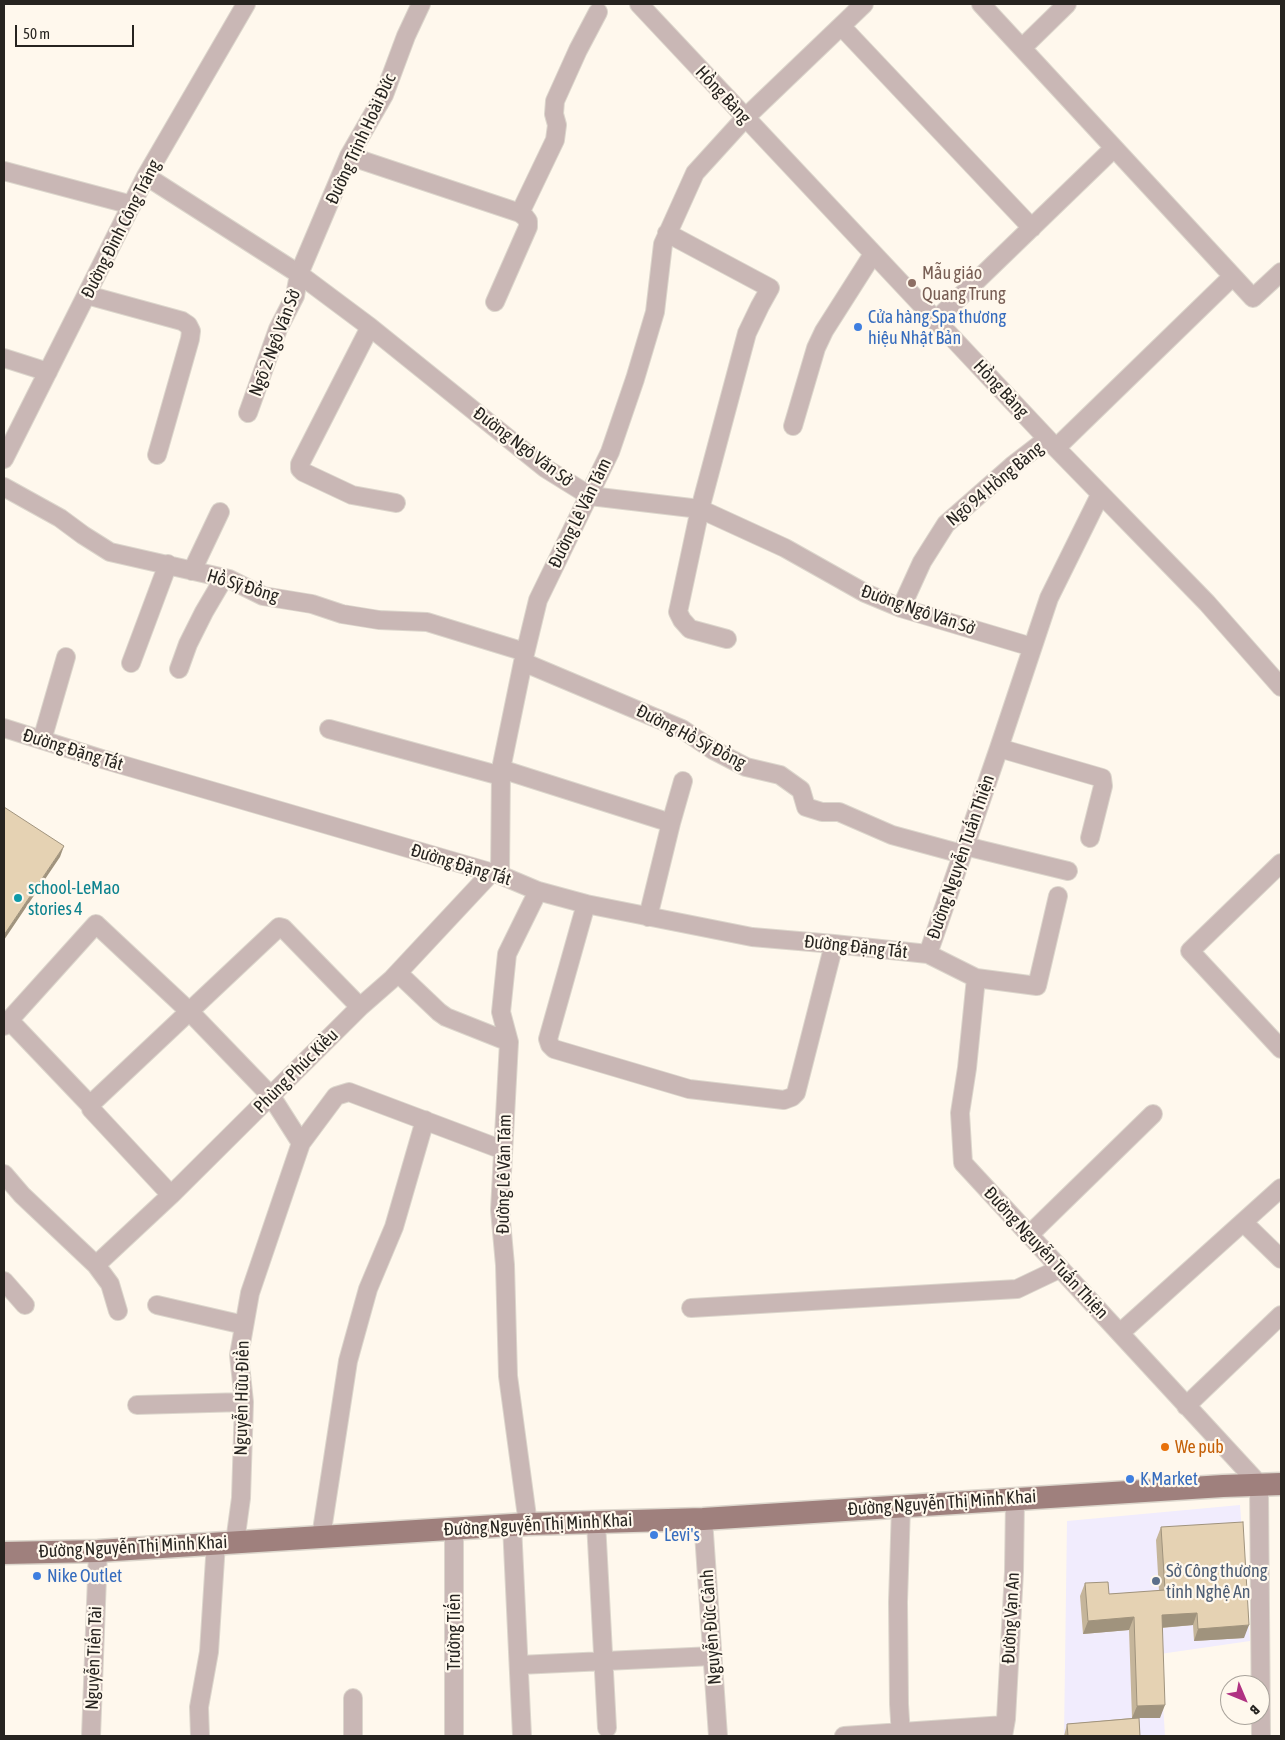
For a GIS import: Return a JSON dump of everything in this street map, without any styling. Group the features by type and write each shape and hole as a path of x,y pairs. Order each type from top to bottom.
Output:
{"main road":[{"name":"Đường Nguyễn Thị Minh Khai","path":"4,1553 98,1551 520,1525 703,1519 1281,1484"}],"street":[{"name":"Đường Đinh Công Tráng","path":"4,459 146,176 246,4"},
{"name":"Đường Trịnh Hoài Đức","path":"300,274 350,156 384,95 421,4"},
{"name":"Hồng Bàng","path":"639,4 1100,495 1207,603 1281,687"},
{"name":"Đường Lê Văn Tám","path":"495,874 501,773 524,657 538,600 610,452 655,312 663,244 667,233 695,173 745,118 864,4"},
{"path":"981,4 1253,298 1281,272"},
{"path":"1022,48 1067,4"},
{"path":"520,213 555,140 557,125 554,114 555,101 598,12"},
{"path":"841,26 1032,228"},
{"path":"936,320 1114,148"},
{"path":"350,156 520,213 528,221 528,227 495,302"},
{"path":"4,171 132,205"},
{"name":"Đường Ngô Văn Sở","path":"146,176 300,274 370,327 545,468 590,496 700,509 785,548 865,594 901,608 1032,647"},
{"path":"667,233 770,288 747,333 700,509 678,612 690,629 727,639"},
{"path":"793,426 816,348 824,331 873,254"},
{"name":"Ngõ 2 Ngô Văn Sở","path":"248,413 278,329 295,296 300,274"},
{"name":"Ngõ 94 Hồng Bàng","path":"901,608 922,562 946,524 1012,466 1052,443 1232,277"},
{"path":"87,295 182,321 188,325 191,331 157,454"},
{"path":"370,327 304,455 300,468 303,472 352,495 396,503"},
{"path":"4,358 48,372"},
{"name":"Hồ Sỹ Đồng","path":"4,487 60,518 110,552 224,578 263,596 312,604 342,614 379,620 427,622 524,657"},
{"name":"Đường Nguyễn Tuấn Thiện","path":"1100,495 1049,598 928,954 976,978 967,1068 960,1113 963,1163 1259,1484"},
{"path":"192,571 220,512"},
{"path":"131,663 168,564"},
{"path":"178,670 188,644 224,578"},
{"path":"42,740 66,657"},
{"name":"Đường Hồ Sỹ Đồng","path":"524,657 682,729 713,750 746,767 780,775 801,790 806,807 822,812 840,812 892,835 964,850"},
{"name":"Đường Đặng Tất","path":"4,728 102,759 495,874 538,891 586,904 752,937 928,954"},
{"path":"329,728 501,773 670,823"},
{"path":"999,748 1102,778 1103,786 1090,838"},
{"path":"648,917 670,823 683,781"},
{"path":"964,850 1068,871"},
{"path":"1281,863 1190,951 1281,1049"},
{"name":"Phùng Phúc Kiều","path":"96,1265 171,1195 360,1007 398,973 495,874"},
{"name":"Đường Lê Văn Tám","path":"522,1736 519,1665 520,1525 508,1376 506,1265 500,1210 509,1042 500,1012 508,954 538,891"},
{"path":"976,978 1037,986 1058,896"},
{"path":"586,904 548,1038 550,1045 554,1049 689,1089 784,1100 792,1097 796,1093 834,944"},
{"path":"171,1195 91,1109 90,1105 6,1023 96,924 190,1012 271,1096 302,1143"},
{"path":"90,1105 279,927 283,928 360,1007"},
{"path":"398,973 431,1007 446,1017 509,1042"},
{"name":"Nguyễn Hữu Điền","path":"200,1736 199,1707 225,1543 241,1498 244,1402 239,1355 244,1325 250,1293 302,1143 336,1096 349,1092 503,1150"},
{"path":"1030,1235 1153,1114"},
{"path":"322,1537 348,1361 368,1289 394,1227 425,1120"},
{"path":"7,1186 96,1265 110,1284 118,1311"},
{"path":"1120,1333 1281,1188"},
{"path":"1243,1222 1281,1259"},
{"path":"690,1308 1017,1289 1059,1269"},
{"path":"4,1281 24,1305"},
{"path":"157,1305 244,1325"},
{"path":"1186,1406 1281,1315"},
{"path":"137,1405 244,1402"},
{"path":"1259,1484 1262,1736"},
{"name":"Đường Vạn An","path":"1004,1730 1014,1572 1015,1499"},
{"path":"901,1506 898,1602 901,1734"},
{"name":"Nguyễn Đức Cảnh","path":"703,1519 718,1736"},
{"path":"596,1522 606,1728"},
{"name":"Trường Tiến","path":"454,1529 454,1736"},
{"name":"Nguyễn Tiến Tài","path":"91,1736 98,1551"},
{"path":"519,1665 713,1656"},
{"path":"353,1698 353,1736"},
{"path":"844,1736 1004,1730"}],"shaded area":[{"name":"Sở Công thương tỉnh Nghệ An","path":"1240,1505 1250,1641 1160,1654 1165,1736 1064,1736 1067,1521"}],"building":[{"name":"school-LeMao stories 4","path":"4,807 64,846 4,935"},
{"path":"1243,1522 1249,1625 1198,1629 1197,1613 1162,1615 1165,1705 1137,1706 1134,1617 1088,1621 1085,1583 1108,1582 1109,1594 1165,1590 1161,1527"},
{"path":"1139,1718 1140,1736 1068,1736 1067,1724"}],"place":[{"name":"Mẫu giáo Quang Trung","path":"912,283"},
{"name":"Cửa hàng Spa thương hiệu Nhật Bản","path":"858,327"},
{"name":"school-LeMao stories 4","path":"18,898"},
{"name":"We pub","path":"1165,1447"},
{"name":"K Market","path":"1130,1479"},
{"name":"Levi's","path":"654,1535"},
{"name":"Nike Outlet","path":"37,1576"},
{"name":"Sở Công thương tỉnh Nghệ An","path":"1156,1581"}]}
